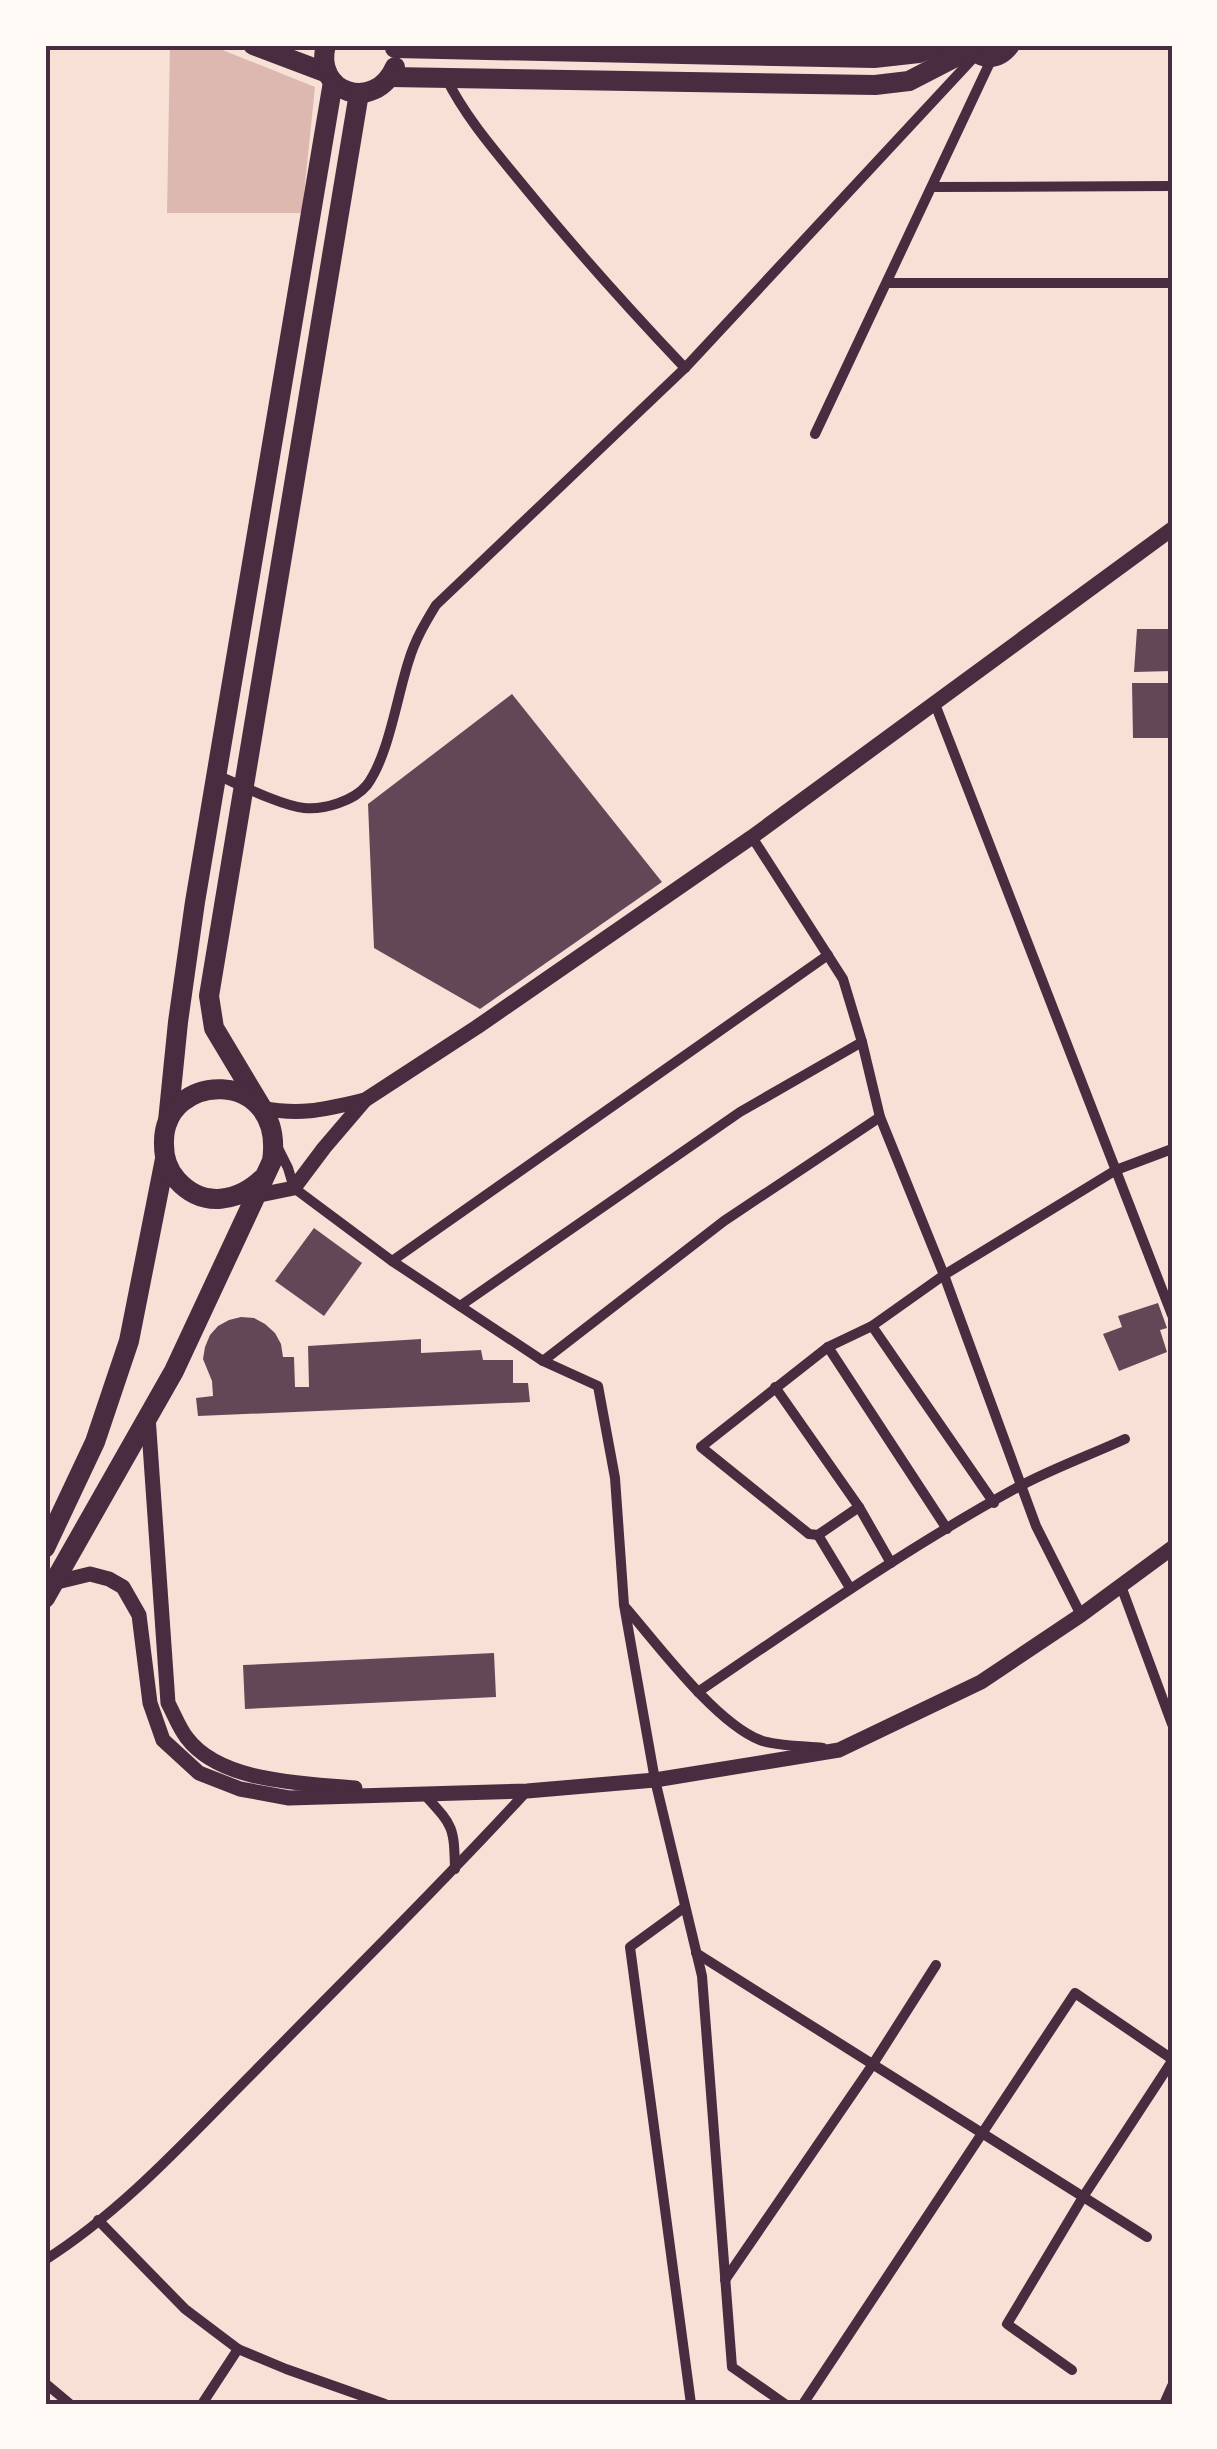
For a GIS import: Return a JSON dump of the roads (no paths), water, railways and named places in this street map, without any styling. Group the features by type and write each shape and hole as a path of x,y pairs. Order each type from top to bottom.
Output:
{"main road":[{"path":"253,45 330,77"},
{"path":"323,46 330,77 340,88 359,94 382,86 390,77 394,46 874,58 919,53 939,45"},
{"path":"390,77 875,85 910,81 977,51 999,56 1010,45"},
{"path":"45,1548 95,1442 130,1341 165,1159 178,1022 330,77"},
{"path":"49,1591 174,1371 245,1197 264,1177 272,1160 275,1142 271,1124 214,1028 210,996 359,94"},
{"path":"168,1122 178,1106 211,1089 230,1089 262,1108"},
{"path":"165,1159 172,1175 200,1197 245,1197"}],"street":[{"path":"815,434 932,187 977,51"},
{"path":"217,776 300,808 320,808 344,801 366,787 381,758 420,632 436,605 684,368 977,51"},
{"path":"446,78 478,132 572,245 684,368"},
{"path":"932,187 1172,186"},
{"path":"887,283 1172,284"},
{"path":"245,1197 294,1188 366,1100 752,836 1172,528"},
{"path":"935,704 1172,1315"},
{"path":"752,836 843,980 880,1118 944,1275 1036,1526 1081,1615"},
{"path":"392,1261 828,956"},
{"path":"460,1306 740,1112 862,1042"},
{"path":"262,1108 288,1113 318,1111 366,1100"},
{"path":"543,1361 724,1221 880,1118"},
{"path":"275,1142 294,1188 392,1261 543,1361 598,1386 615,1478 624,1605 655,1780 702,1976 732,2367 785,2404"},
{"path":"859,1508 818,1535 809,1534 701,1447 828,1347 872,1326 944,1275 1116,1170 1172,1149"},
{"path":"872,1326 994,1503"},
{"path":"828,1347 947,1529"},
{"path":"775,1386 859,1508 890,1563"},
{"path":"148,1416 168,1704 188,1740 212,1759 247,1774 424,1794 447,1819 454,1836 455,1869"},
{"path":"698,1692 850,1588 947,1529 1021,1486 1125,1439"},
{"path":"818,1535 850,1588"},
{"path":"49,1591 90,1574 122,1587 140,1615 150,1703 163,1740 199,1773 240,1789 289,1798 526,1791 655,1780 839,1750 981,1682 1172,1548"},
{"path":"1121,1586 1172,1724"},
{"path":"624,1605 698,1692 732,1722 762,1741 839,1750"},
{"path":"45,2260 119,2203 178,2148 455,1869 526,1791"},
{"path":"684,1907 630,1947 690,2404"},
{"path":"695,1952 1147,2237"},
{"path":"725,2280 936,1966"},
{"path":"802,2404 1075,1993 1172,2060 1007,2324 1072,2370"},
{"path":"98,2220 185,2309 238,2349 385,2404"},
{"path":"202,2404 238,2349"},
{"path":"45,2383 70,2404"},
{"path":"1164,2404 1172,2386"}]}
